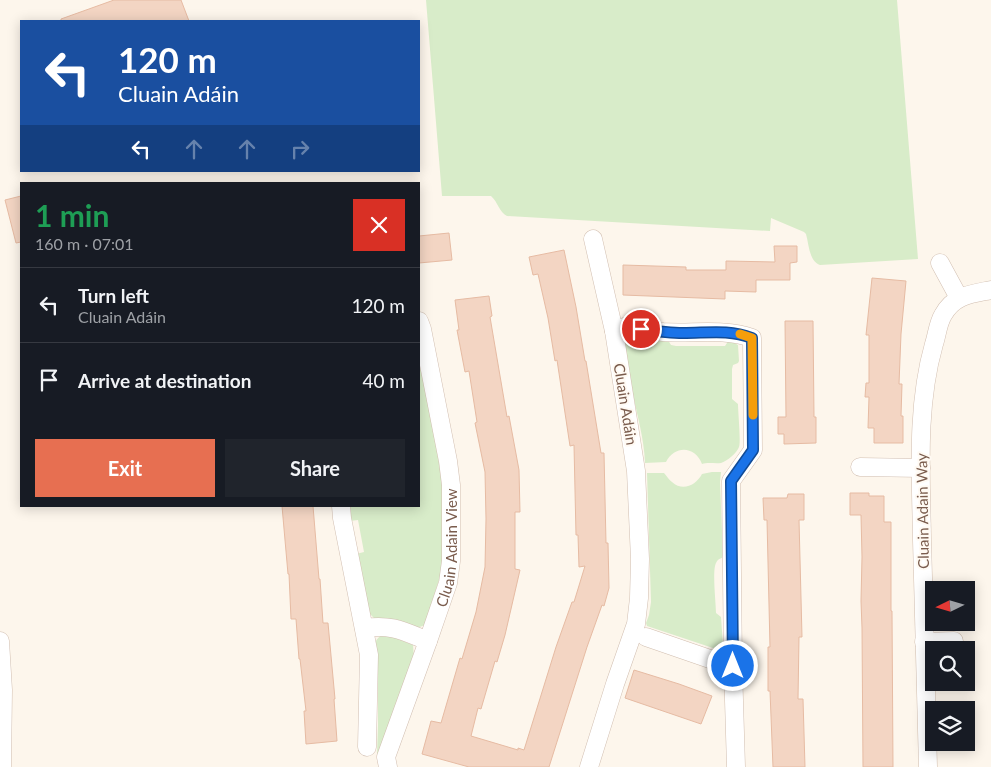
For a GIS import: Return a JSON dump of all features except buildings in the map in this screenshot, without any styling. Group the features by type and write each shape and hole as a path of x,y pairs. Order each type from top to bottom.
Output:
{"street":[{"name":"Cluain Adáin","path":"589,767 636,624 640,560 636,471 614,331 593,239"},
{"path":"940,263 959,298 972,293 991,290"},
{"name":"Cluain Adain Way","path":"928,767 921,424 928,365 941,317 959,298"},
{"name":"Cluain Adain View","path":"388,767 386,757 448,583 451,561 451,485 448,461 420,324"},
{"path":"614,331 628,326 660,332 739,333 752,338 753,450 731,481 736,767"},
{"path":"860,468 921,468"},
{"path":"341,507 369,655 367,747"},
{"path":"364,628 392,627 428,641"},
{"path":"646,637 733,666"},
{"path":"0,641 3,690 2,767"}],"green space":[{"path":"426,0 897,0 918,259 820,265 816,263 812,256 804,232 771,218 770,231 507,216 491,196 442,196"},
{"path":"630,334 668,340 671,345 676,346 725,346 729,340 738,345 739,361 733,365 732,369 732,399 738,404 740,444 732,456 721,463 702,464 695,454 690,451 680,450 670,456 666,462 645,463 642,436 624,340"},
{"path":"420,358 442,479 443,567 425,625 417,628 398,620 374,618 369,613 356,554 364,552 358,520 350,521 348,507 420,507"},
{"path":"721,472 723,555 716,563 714,573 716,613 721,617 723,645 716,649 647,626 646,623 651,602 647,473 664,473 676,485 685,487 693,484 702,474"},
{"path":"382,635 413,645 414,658 380,754 377,754 378,654 376,643 377,639"}],"slow traffic":[{"path":"740,334 752,338 753,415"}],"route":[{"path":"641,329 683,333 727,332 739,333 752,338 753,450 731,481 733,666"}]}
